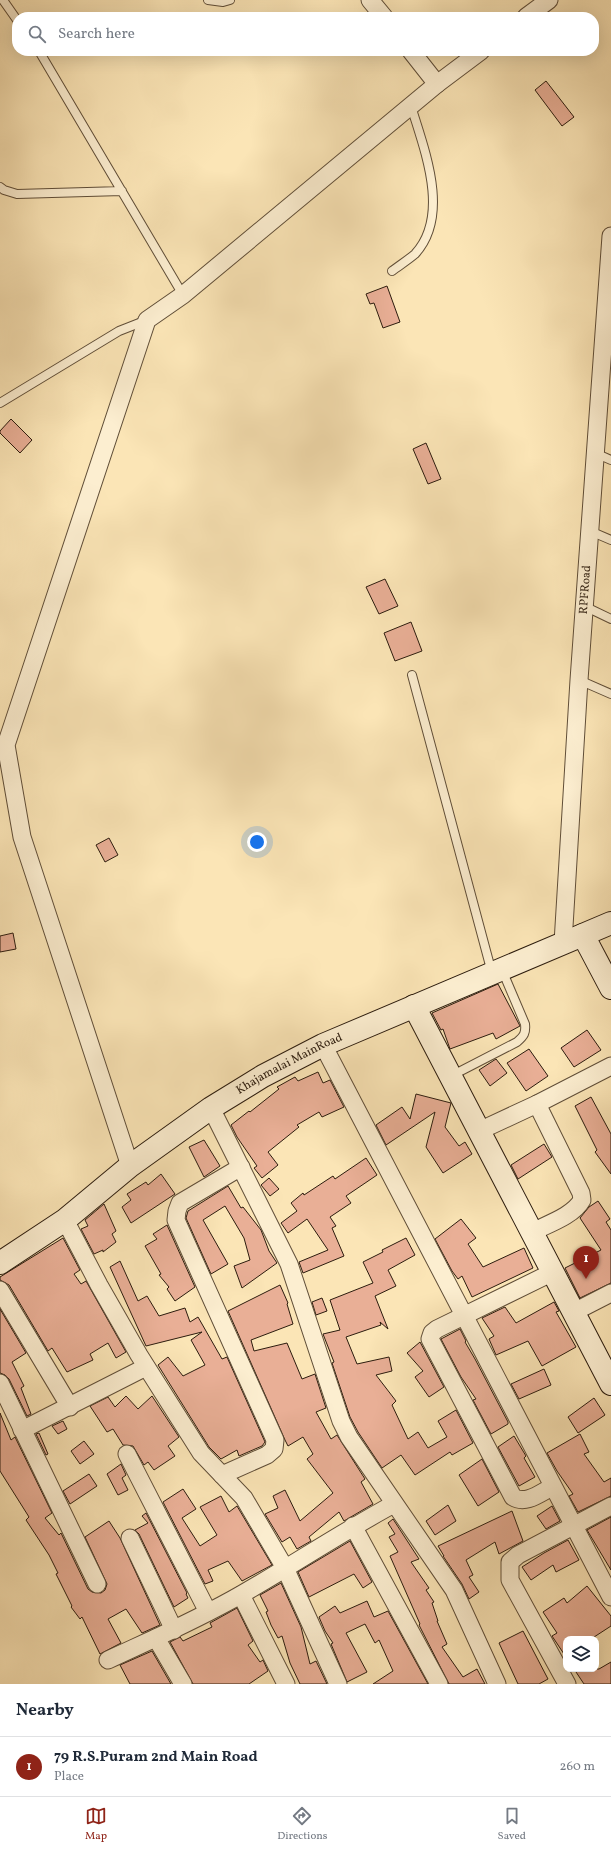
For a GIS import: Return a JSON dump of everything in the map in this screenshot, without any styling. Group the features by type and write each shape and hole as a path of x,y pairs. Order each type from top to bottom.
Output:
{"main road":[{"name":"Khajamalai MainRoad","path":"0,1263 65,1220 130,1166 211,1108 263,1076 323,1045 611,923"},
{"path":"573,939 611,988"},
{"path":"414,1006 611,1384"}],"street":[{"path":"370,0 380,12"},
{"path":"533,12 549,0"},
{"path":"415,56 437,84"},
{"path":"130,1166 22,837 6,745 147,320 183,295 437,84 474,56"},
{"name":"RPFRoad","path":"573,939 579,680 595,453 606,377 611,236"},
{"path":"323,1045 465,1316 552,1487 574,1525 611,1597"},
{"path":"479,1131 537,1104 611,1066"},
{"path":"532,1232 570,1212 579,1206 582,1200 581,1193 537,1104"},
{"path":"211,1108 289,1264 341,1421 349,1437 454,1590 497,1684"},
{"path":"222,1474 267,1456 274,1449 275,1440 176,1220 176,1211 180,1203 241,1167"},
{"path":"65,1220 99,1285 146,1367 202,1453 244,1498 284,1568 338,1684"},
{"path":"552,1487 526,1500 519,1500 513,1497 430,1339 432,1333 553,1272"},
{"path":"0,1290 70,1407"},
{"path":"574,1312 611,1292"},
{"path":"22,1430 70,1407 146,1367"},
{"path":"0,1383 97,1584"},
{"path":"127,1454 208,1612"},
{"path":"108,1660 174,1630 241,1595 353,1526 394,1504"},
{"path":"567,1684 510,1580 510,1562 518,1555 611,1506"},
{"path":"353,1526 439,1684"},
{"path":"130,1538 174,1630"},
{"path":"241,1595 286,1684"},
{"path":"156,1638 183,1684"}],"lane":[{"path":"3,0 12,13"},
{"path":"208,0 223,2 230,0"},
{"path":"42,56 183,295"},
{"path":"392,271 414,254 423,242 431,219 434,194 429,165 411,106"},
{"path":"0,187 4,190 17,194 122,191"},
{"path":"0,403 119,331 147,320"},
{"path":"595,453 611,460"},
{"path":"590,531 611,540"},
{"path":"584,606 611,619"},
{"path":"412,674 497,971 525,1024 526,1031 524,1036 517,1042 451,1076"},
{"path":"579,680 611,694"}],"building":[{"path":"546,81 574,117 562,126 535,90"},
{"path":"387,286 400,322 383,328 374,303 370,304 366,294"},
{"path":"11,419 32,440 20,453 0,433 0,431"},
{"path":"426,443 441,479 428,484 413,449"},
{"path":"385,579 398,606 379,614 366,587"},
{"path":"411,622 422,651 395,661 384,633"},
{"path":"109,838 118,855 105,862 96,845"},
{"path":"13,933 16,949 0,952 0,936"},
{"path":"498,984 520,1026 496,1039 493,1033 450,1049 443,1029 441,1030 432,1013"},
{"path":"587,1030 601,1050 574,1067 561,1048"},
{"path":"529,1049 548,1076 526,1091 507,1063"},
{"path":"496,1059 507,1073 490,1086 479,1070"},
{"path":"318,1072 323,1083 330,1080 344,1107 322,1117 319,1112 297,1125 299,1127 268,1152 278,1165 262,1178 254,1168 257,1166 237,1137 231,1125 279,1089 277,1087 295,1077 298,1081"},
{"path":"416,1094 451,1103 445,1127 459,1146 465,1142 472,1154 443,1173 426,1147 435,1112 386,1145 376,1125 402,1107 410,1119"},
{"path":"591,1097 611,1134 611,1174 595,1152 597,1150 575,1106"},
{"path":"204,1140 220,1166 204,1177 189,1147"},
{"path":"544,1144 552,1157 518,1179 511,1165"},
{"path":"366,1158 377,1175 346,1196 351,1203 330,1217 336,1226 332,1228 344,1256 303,1273 299,1262 328,1250 307,1219 288,1233 281,1223 297,1211 291,1203 303,1193 304,1195 333,1176 335,1179"},
{"path":"161,1174 175,1194 131,1223 122,1207 131,1200 127,1194 146,1182 148,1185"},
{"path":"269,1178 279,1189 270,1196 261,1185"},
{"path":"228,1186 241,1208 243,1207 261,1230 269,1251 277,1263 242,1288 234,1266 250,1260 244,1238 225,1206 203,1220 228,1264 211,1274 186,1218 188,1211"},
{"path":"598,1201 610,1219 606,1222 611,1230 611,1283 580,1298 565,1268 601,1250 580,1218 589,1207"},
{"path":"104,1204 116,1231 112,1234 116,1242 103,1252 103,1250 94,1254 81,1229 88,1226 85,1220"},
{"path":"461,1219 476,1238 468,1244 483,1267 524,1248 533,1268 472,1297 462,1276 458,1279 452,1271 435,1239"},
{"path":"167,1225 195,1287 175,1301 167,1289 169,1287 159,1275 161,1274 145,1246 157,1239 153,1234"},
{"path":"63,1238 80,1270 74,1274 81,1284 86,1281 126,1352 116,1358 108,1343 90,1354 93,1360 67,1372 52,1348 48,1351 9,1285 0,1280 0,1277"},
{"path":"406,1238 415,1255 388,1270 396,1286 375,1296 388,1329 380,1322 381,1325 346,1337 357,1364 389,1357 392,1371 376,1375 396,1401 392,1405 408,1439 418,1432 428,1448 447,1437 438,1421 456,1410 473,1443 452,1455 450,1452 415,1475 401,1455 382,1468 358,1432 350,1417 332,1363 334,1362 323,1334 340,1330 330,1300 373,1283 363,1262 383,1252 382,1250"},
{"path":"120,1261 138,1301 147,1296 159,1316 185,1308 190,1322 198,1317 222,1359 227,1357 265,1442 262,1446 239,1456 237,1450 221,1459 209,1447 158,1365 168,1357 183,1376 205,1365 191,1340 202,1332 146,1346 110,1267"},
{"path":"280,1285 288,1303 287,1304 293,1324 251,1340 254,1351 287,1343 302,1379 315,1374 326,1408 316,1412 331,1439 337,1435 365,1479 361,1482 373,1504 344,1521 339,1512 309,1537 311,1541 297,1549 290,1537 282,1542 265,1514 278,1508 273,1496 285,1490 300,1521 333,1493 307,1459 313,1454 303,1437 288,1446 228,1311"},
{"path":"322,1298 327,1311 316,1315 312,1302"},
{"path":"554,1302 559,1311 556,1312 576,1347 542,1366 528,1341 496,1355 489,1339 494,1336 482,1318 505,1307 516,1323"},
{"path":"0,1309 26,1353 12,1362 24,1386 21,1388 31,1414 27,1416 9,1379 0,1373"},
{"path":"460,1329 466,1341 465,1342 508,1422 508,1424 491,1434 473,1400 476,1399 461,1377 441,1339"},
{"path":"420,1342 444,1387 429,1397 415,1377 423,1371 407,1353"},
{"path":"544,1369 551,1385 519,1399 511,1384"},
{"path":"126,1396 138,1409 152,1396 179,1437 168,1446 175,1456 154,1470 148,1462 144,1465 133,1446 123,1445 113,1429 107,1432 90,1406 108,1397 115,1407"},
{"path":"594,1398 605,1415 578,1433 568,1417"},
{"path":"0,1413 11,1440 15,1437 52,1513 45,1518 59,1535 61,1533 88,1589 92,1592 101,1593 105,1590 107,1584 85,1537 109,1521 120,1538 160,1625 142,1633 126,1609 108,1619 121,1643 100,1654 82,1617 80,1619 71,1607 72,1606 56,1574 58,1573 49,1555 26,1520 29,1517 0,1471"},
{"path":"63,1421 67,1429 58,1434 52,1426"},
{"path":"39,1433 48,1454 46,1455 36,1434"},
{"path":"580,1434 589,1452 584,1454 604,1482 611,1478 611,1496 578,1512 569,1496 573,1494 547,1453"},
{"path":"514,1436 526,1456 524,1458 535,1477 519,1486 498,1447"},
{"path":"84,1441 94,1454 80,1464 71,1451"},
{"path":"482,1459 499,1492 478,1506 459,1475"},
{"path":"121,1464 126,1475 122,1478 128,1490 118,1495 107,1474"},
{"path":"89,1474 97,1486 70,1504 63,1491"},
{"path":"183,1489 196,1509 182,1518 200,1546 217,1535 200,1507 221,1496 229,1512 237,1506 272,1565 242,1581 228,1561 208,1570 213,1581 205,1584 163,1502"},
{"path":"448,1505 456,1521 435,1535 426,1521"},
{"path":"552,1506 560,1521 546,1529 537,1516"},
{"path":"512,1511 523,1541 499,1554 495,1542 466,1560 473,1575 469,1577 479,1592 469,1599 462,1584 438,1546"},
{"path":"146,1513 187,1593 188,1598 174,1607 139,1534 135,1530 148,1523 142,1516"},
{"path":"611,1517 611,1570 587,1530"},
{"path":"393,1519 419,1559 411,1562 429,1588 426,1590 434,1602 432,1603 437,1621 447,1644 442,1647 463,1677 477,1669 485,1684 449,1684 419,1625 420,1624 390,1556 398,1552 389,1537 395,1534 388,1523"},
{"path":"568,1540 579,1560 556,1572 553,1565 531,1580 522,1567"},
{"path":"350,1541 372,1582 363,1588 354,1574 309,1597 298,1572"},
{"path":"281,1583 301,1627 310,1664 316,1661 327,1684 300,1684 290,1663 282,1636 278,1638 271,1625 266,1612 268,1611 260,1595"},
{"path":"587,1586 611,1616 611,1626 596,1636 563,1636 563,1652 552,1636 557,1633 543,1612 564,1598 567,1603"},
{"path":"367,1601 374,1617 388,1611 428,1684 373,1684 393,1671 379,1640 375,1643 365,1624 346,1633 367,1672 347,1682 331,1644 333,1643 325,1631 319,1617 335,1606 340,1613"},
{"path":"237,1608 253,1641 248,1645 260,1662 263,1660 268,1671 249,1684 193,1684 170,1642 180,1637 183,1641 212,1627 210,1623"},
{"path":"523,1631 548,1679 539,1684 518,1684 499,1643"},
{"path":"152,1651 171,1684 130,1684 120,1665"},
{"path":"611,1662 611,1684 584,1684 576,1672 599,1672 599,1669"}],"place":[{"name":"79 R.S.Puram 2nd Main Road","path":"586,1279"}]}
